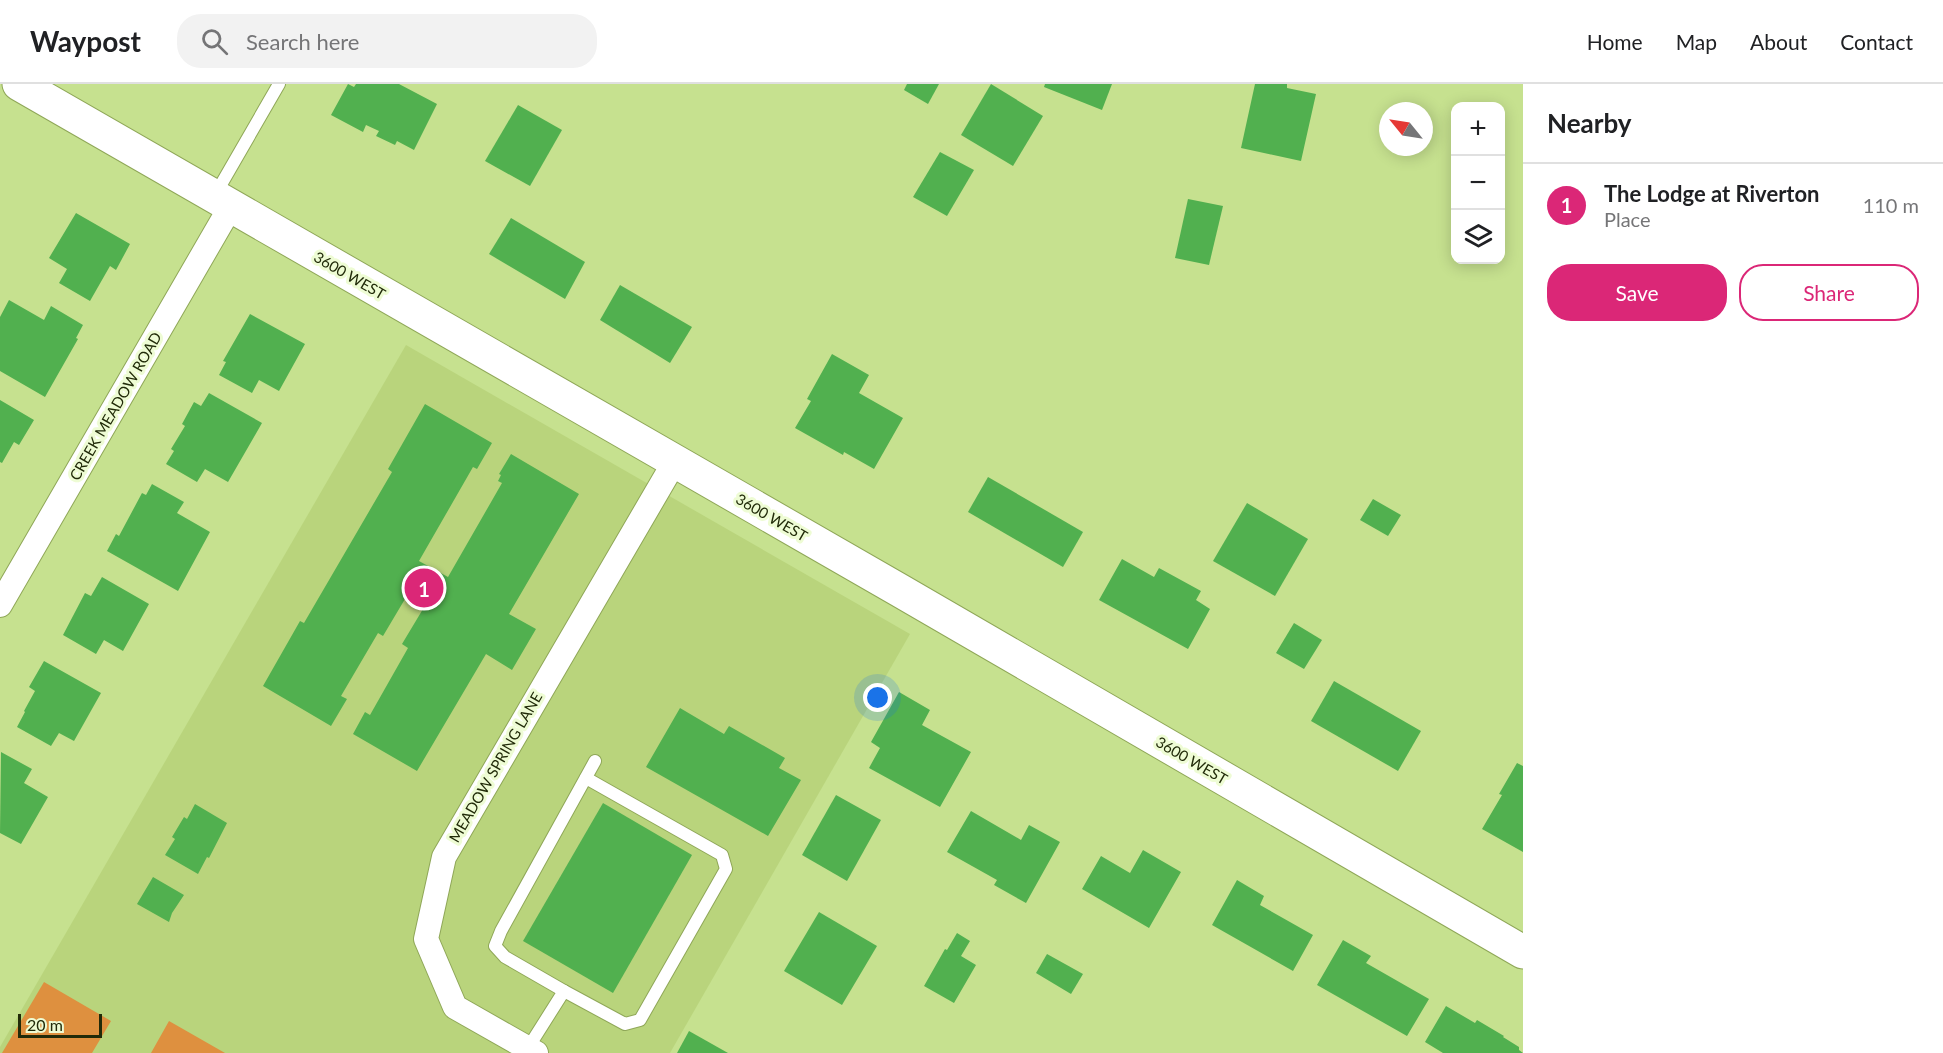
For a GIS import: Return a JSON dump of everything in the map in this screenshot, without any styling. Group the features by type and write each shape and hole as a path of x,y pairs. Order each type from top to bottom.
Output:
{"main road":[{"name":"3600 WEST","path":"19,84 1523,952"}],"street":[{"name":"CREEK MEADOW ROAD","path":"0,605 223,202"},
{"name":"MEADOW SPRING LANE","path":"532,1050 455,1007 426,939 444,857 675,461"}],"lane":[{"path":"223,202 279,84"},
{"path":"586,778 722,855 726,869 640,1020 625,1024 505,957 495,946 501,931 595,761"},
{"path":"532,1050 564,991"}],"shaded area":[{"path":"406,345 910,634 670,1053 0,1053 0,1047"},
{"path":"44,982 111,1021 92,1053 2,1053"},
{"path":"169,1021 225,1053 151,1053"}],"building":[{"path":"348,84 354,87 356,84 399,84 437,104 414,150 397,141 395,145 376,136 379,131 366,125 363,132 331,115"},
{"path":"907,84 939,84 928,104 904,90"},
{"path":"991,84 1043,116 1013,166 961,135"},
{"path":"1045,84 1112,84 1102,110 1044,87"},
{"path":"1255,84 1287,84 1287,88 1316,94 1301,161 1241,148"},
{"path":"518,105 562,130 530,186 485,161"},
{"path":"940,152 974,170 947,216 913,197"},
{"path":"1188,199 1223,206 1209,265 1175,258"},
{"path":"76,213 130,244 116,270 110,266 90,301 59,283 67,269 49,258"},
{"path":"511,218 585,262 565,299 489,254"},
{"path":"620,285 692,327 670,363 600,320"},
{"path":"9,300 44,320 51,306 83,325 76,338 78,339 45,397 0,371 0,317"},
{"path":"250,314 305,344 279,391 259,380 252,393 219,375 226,362 223,361"},
{"path":"832,354 869,375 859,393 903,418 874,469 844,452 843,455 795,428 811,401 807,399"},
{"path":"209,393 262,423 228,482 205,469 197,482 166,464 174,451 171,449 185,426 182,424 194,402 201,406"},
{"path":"0,400 34,420 19,445 14,442 2,463 0,462"},
{"path":"425,404 492,443 477,469 473,467 419,561 448,577 502,483 498,481 501,475 499,474 511,454 579,494 509,614 536,629 512,670 486,654 417,771 353,734 365,712 370,715 408,648 402,644 423,609 405,599 383,636 378,633 341,696 347,699 331,726 263,686 300,621 304,623 392,472 388,469"},
{"path":"988,477 1083,532 1063,567 968,512"},
{"path":"152,484 184,502 177,513 210,532 178,591 107,551 116,534 119,536 142,493 146,495"},
{"path":"1373,499 1401,515 1388,536 1360,520"},
{"path":"1247,503 1308,539 1275,596 1213,561"},
{"path":"1122,559 1154,577 1159,568 1201,591 1196,600 1210,609 1188,649 1099,600"},
{"path":"102,577 149,604 123,651 104,640 96,654 63,635 85,593 91,596"},
{"path":"1294,623 1322,640 1304,669 1276,653"},
{"path":"44,661 101,693 74,741 59,733 51,746 17,727 35,691 29,687"},
{"path":"1334,681 1421,731 1398,771 1311,721"},
{"path":"899,692 930,710 922,725 971,752 940,807 869,768 880,748 871,742"},
{"path":"680,708 724,734 729,726 785,758 779,768 801,780 768,836 646,767"},
{"path":"1,752 32,769 24,783 48,797 21,844 0,833"},
{"path":"1517,763 1523,766 1523,852 1482,829"},
{"path":"836,795 881,820 847,881 802,855"},
{"path":"603,803 692,855 613,993 523,941"},
{"path":"195,804 227,823 198,874 165,855 175,839 172,837 184,817 187,819"},
{"path":"971,811 1021,840 1029,825 1060,842 1026,903 994,885 997,880 947,852"},
{"path":"1143,850 1181,872 1149,928 1082,889 1101,856 1130,873"},
{"path":"153,877 184,895 169,922 137,904"},
{"path":"1237,880 1264,896 1260,905 1313,935 1293,971 1212,925"},
{"path":"819,912 877,946 842,1005 784,971"},
{"path":"957,933 970,941 961,956 976,965 954,1003 924,986"},
{"path":"1343,940 1371,956 1366,963 1429,999 1407,1036 1317,985"},
{"path":"1047,954 1083,974 1071,994 1036,973"},
{"path":"1446,1006 1475,1023 1477,1020 1504,1036 1519,1047 1523,1053 1443,1053 1425,1042"},
{"path":"689,1031 728,1053 677,1053"}],"place":[{"name":"The Lodge at Riverton","path":"424,588"}]}
